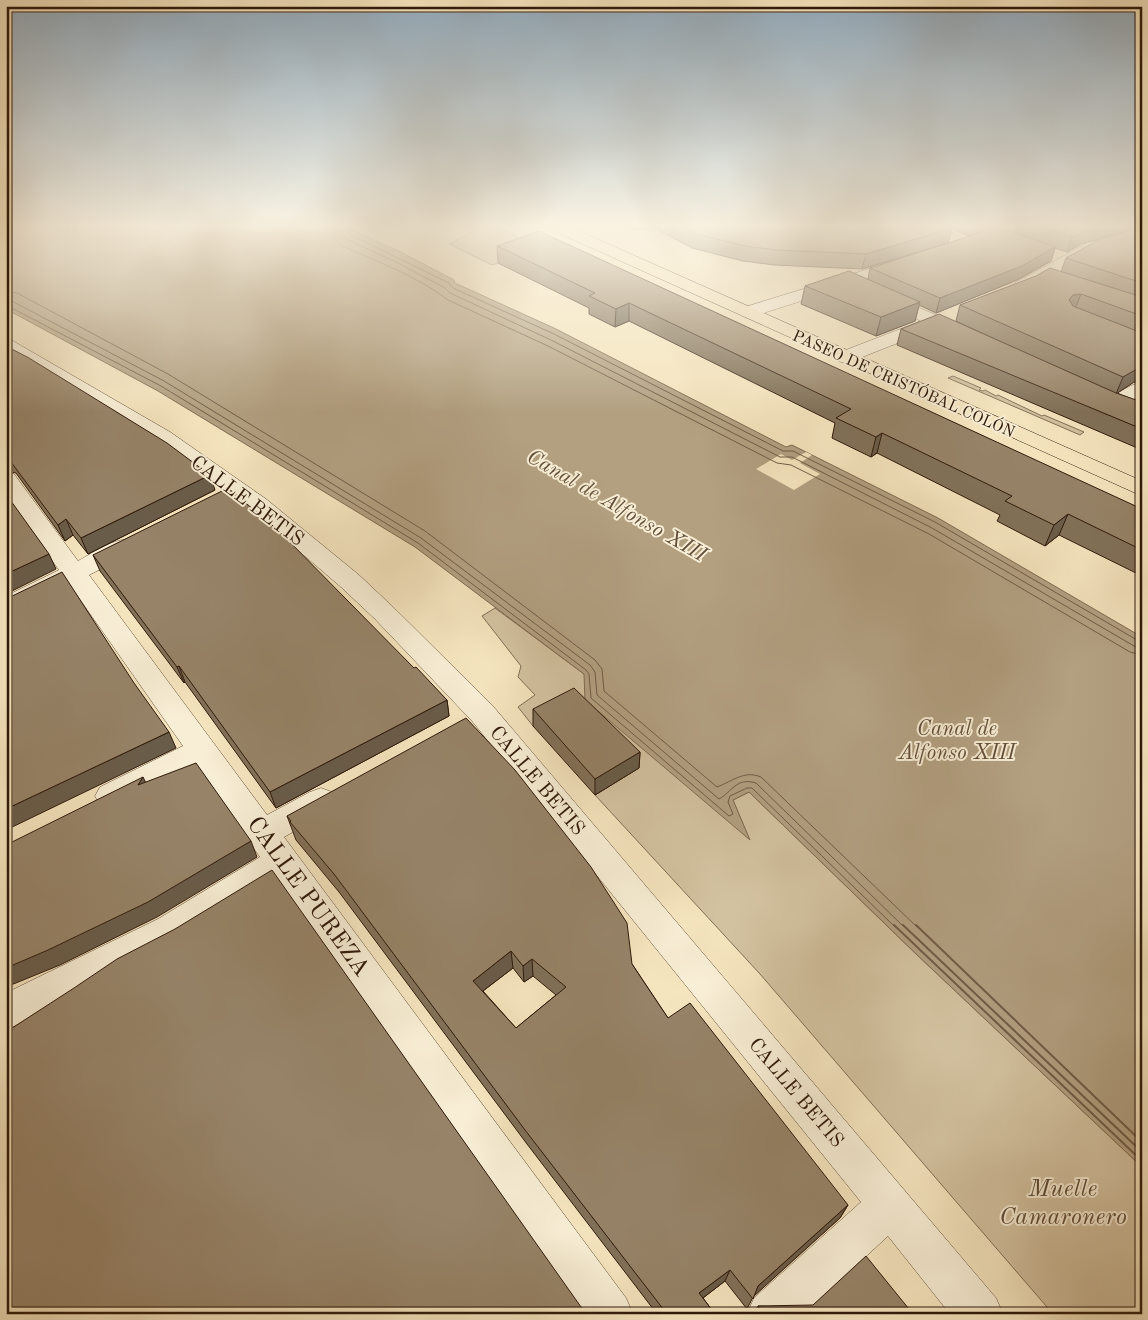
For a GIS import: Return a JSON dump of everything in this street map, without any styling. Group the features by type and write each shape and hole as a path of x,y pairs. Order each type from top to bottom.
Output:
{"main road":[{"name":"PASEO DE CRISTÓBAL COLÓN","path":"695,289 1142,489"}],"street":[{"path":"748,312 823,289"},
{"path":"864,289 981,342"},
{"path":"1007,293 1017,289"},
{"path":"845,356 956,313"},
{"name":"CALLE BETIS","path":"6,345 162,437 225,496 258,504 350,581 482,713 980,1314"},
{"path":"1116,403 1142,388"},
{"name":"CALLE PUREZA","path":"6,478 610,1314"},
{"path":"6,606 152,534"},
{"path":"455,728 482,713"},
{"path":"83,810 204,750"},
{"path":"6,1012 170,930 342,790"},
{"path":"770,1314 890,1205"}],"green space":[{"path":"953,376 981,388 979,390 985,390 996,396 998,395 1042,416 1044,415 1084,432 1080,435 948,378"},
{"name":"Muelle Camaronero","path":"495,608 584,674 749,839 733,800 749,792 915,953 1142,1167 1142,1314 1053,1314 760,974 595,795 638,768 533,726 518,707 535,695 518,677 521,666 482,616"}],"water":[{"name":"Canal de Alfonso XIII","path":"6,289 467,289 556,329 786,447 792,445 938,518 1142,637 1142,1167 915,953 749,792 733,800 750,840 585,700 584,674 415,547 158,391 6,309"}],"pier":[{"path":"806,452 812,455 800,463 820,474 794,490 756,469 781,454 792,460"}],"building":[{"path":"586,289 664,289 1142,509 1142,550 1068,514 1054,525 1005,501 1012,496 882,433 876,437 836,418 851,409 629,303 616,309 589,296 595,293"},
{"path":"811,289 889,289 920,302 881,317"},
{"path":"918,289 964,289 940,298"},
{"path":"1003,289 1115,289 1142,297 1142,316 1081,294 1073,295 1069,300 1073,306 1142,333 1142,366 1123,377 960,305"},
{"path":"939,314 1116,393 1142,402 1142,429 901,329"},
{"path":"6,346 29,358 167,443 210,475 81,538 66,519 58,525 6,457"},
{"path":"228,488 279,531 447,700 270,792 179,666 177,667 93,555"},
{"path":"6,494 49,554 6,574"},
{"path":"62,572 134,683 169,732 6,809 6,599"},
{"path":"574,688 640,752 595,779 533,709"},
{"path":"466,718 515,770 591,867 627,923 632,964 668,1018 690,1003 848,1205 758,1286 753,1299 730,1270 699,1293 715,1314 667,1314 525,1130 334,874 287,816","holes":["511,951 523,966 532,959 566,987 516,1028 473,981"]},
{"path":"196,763 251,841 148,902 6,968 6,845 143,777 138,785"},
{"path":"272,870 586,1314 6,1314 6,1032 117,959 175,929"},
{"path":"866,1256 913,1314 764,1314 758,1306 813,1305"}]}
